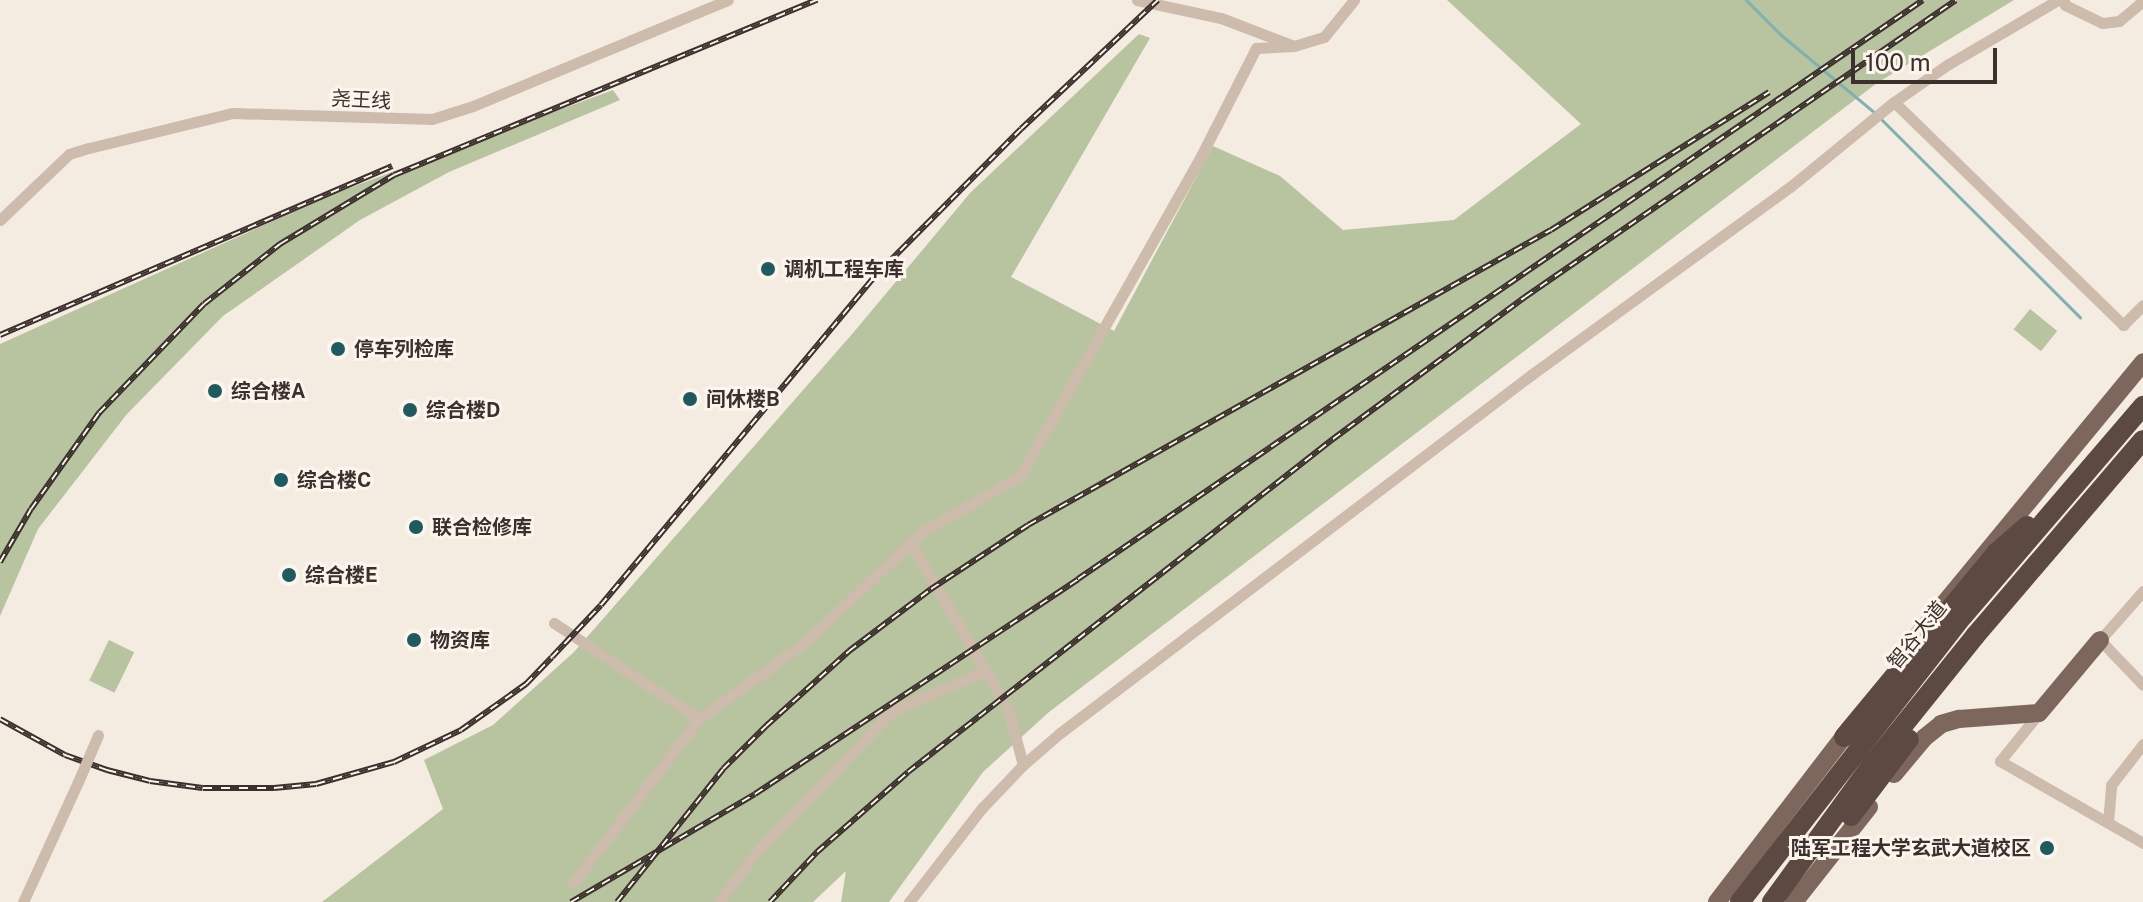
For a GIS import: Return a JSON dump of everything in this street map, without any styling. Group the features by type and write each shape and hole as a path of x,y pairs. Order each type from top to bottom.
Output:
{"highway":[{"path":"1844,737 1996,553 2083,476 2143,390"},
{"name":"智谷大道","path":"1740,902 1963,616 2143,406"},
{"path":"1772,902 1873,763 1975,636 2143,440"},
{"path":"1786,902 2061,536 2143,455"}],"main road":[{"path":"1717,902 1844,737 1922,627 2143,362"},
{"path":"1794,902 1897,770 1932,731 1959,719 2039,713 2100,640"}],"street":[{"name":"尧王线","path":"0,220 69,154 233,113 432,119 473,106 728,0"},
{"path":"1137,0 1221,18 1294,46"},
{"path":"573,883 699,719 808,640 910,542 948,515 1020,476 1202,154 1256,48 1294,46 1324,37 1354,0"},
{"path":"909,902 940,858 1023,765 1531,375 1790,187 1851,134 1894,102 1947,65 2061,0 2065,5 2102,23 2119,21 2143,1"},
{"path":"1894,102 2123,325 2143,305"},
{"path":"910,542 1008,709 1023,765"},
{"path":"2143,591 2100,640 2143,685"},
{"path":"554,623 699,719"},
{"path":"719,902 755,854 892,711 986,671"},
{"path":"2039,713 2000,761 2143,843"},
{"path":"23,902 98,735"},
{"path":"2108,822 2111,785 2143,744"}],"green space":[{"path":"1447,0 2014,0 1877,83 1049,712 983,772 889,902 841,902 846,871 813,902 322,902 443,809 424,760 493,725 574,652 853,333 971,192 1139,34 1150,38 1011,277 1114,331 1213,146 1280,176 1343,230 1454,220 1581,124"},
{"path":"613,90 620,100 449,172 360,220 223,316 127,414 38,529 0,616 0,344 333,194"},
{"path":"2030,309 2057,331 2041,351 2014,329"},
{"path":"109,640 134,652 114,693 89,680"}],"waterway":[{"path":"1746,0 1781,35 1875,113"},
{"path":"1881,119 2080,317"}],"railway":[{"path":"0,562 31,509 99,413 204,304 280,244 394,175 817,0"},
{"path":"0,719 65,755 107,770 150,781 203,788 274,788 316,784 394,762 461,730 526,684 552,657 601,605 875,276 1021,129 1158,0"},
{"path":"571,902 755,794 1078,579 1923,0"},
{"path":"770,902 817,852 908,772 1333,439 1525,297 1956,0"},
{"path":"617,902 723,769 766,726 849,651 931,589 1028,525 1551,230 1769,92"},
{"path":"0,335 392,166"}],"place":[{"name":"调机工程车库","path":"768,269"},
{"name":"停车列检库","path":"338,349"},
{"name":"综合楼A","path":"215,391"},
{"name":"间休楼B","path":"690,399"},
{"name":"综合楼D","path":"410,410"},
{"name":"综合楼C","path":"281,480"},
{"name":"联合检修库","path":"416,527"},
{"name":"综合楼E","path":"289,575"},
{"name":"物资库","path":"414,640"},
{"name":"陆军工程大学玄武大道校区","path":"2047,848"}]}
